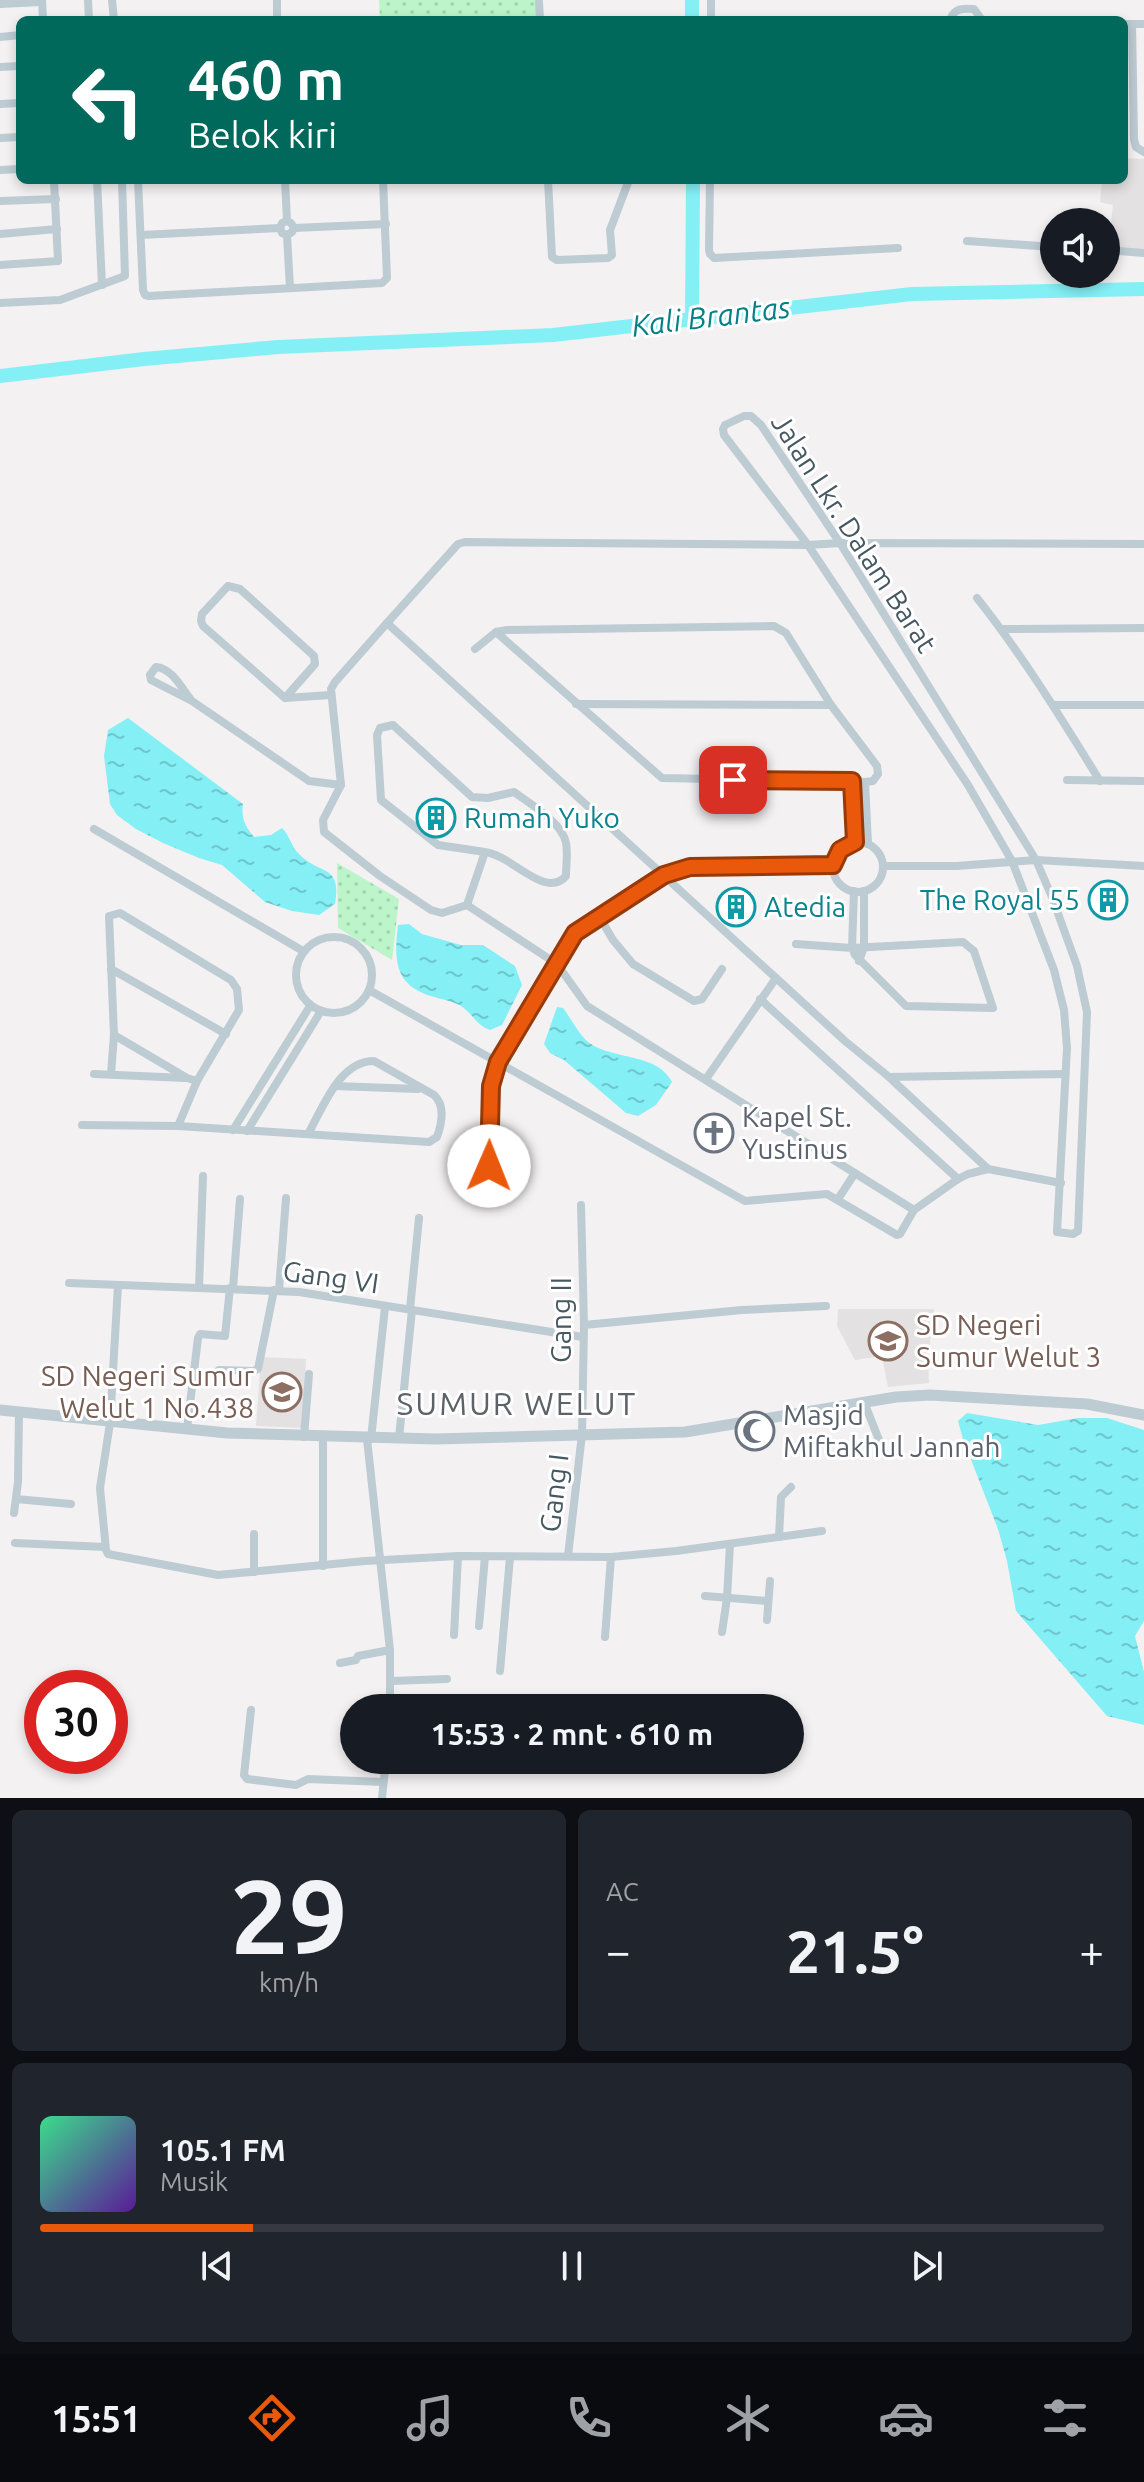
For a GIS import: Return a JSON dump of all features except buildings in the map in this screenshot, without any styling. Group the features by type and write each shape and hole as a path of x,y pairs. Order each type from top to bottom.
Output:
{"street":[{"path":"0,4 42,1"},
{"path":"963,4 974,4"},
{"path":"1144,33 1144,24 1128,24 1134,139 1136,147 1144,152"},
{"path":"0,265 58,261 54,184"},
{"path":"97,184 102,285"},
{"path":"0,303 60,300 126,275 122,184"},
{"path":"138,184 143,290 149,296 382,283 386,281 383,184"},
{"path":"285,184 290,288"},
{"path":"548,184 552,257 557,260 608,258 612,255 610,230 627,184"},
{"path":"710,184 709,250 714,258 898,248"},
{"path":"0,201 56,199"},
{"path":"141,235 386,224"},
{"path":"0,234 57,229"},
{"path":"967,241 1040,246"},
{"path":"1120,251 1144,253"},
{"name":"Jalan Lkr. Dalam Barat","path":"744,416 751,416 757,421 840,543 1036,860 1052,897 1077,966 1087,1012 1078,1231 1073,1234 1057,1232 1067,1048 1061,997 1054,970 1012,861 968,785 808,545 728,442 724,435 725,425 744,416"},
{"path":"467,905 442,913 431,910 380,876 324,832 323,820 341,785 331,695 335,682 461,542 1144,544"},
{"path":"285,698 315,664 314,656 240,589 228,586 202,614 203,626 285,698 331,695"},
{"path":"977,598 1002,629 1100,781"},
{"path":"387,623 988,1169"},
{"path":"475,649 496,632 507,630 774,626 786,633 831,705 877,766 878,774 873,781 865,782 662,778 496,632"},
{"path":"1002,629 1144,628"},
{"path":"192,701 169,672 156,667 150,675 151,680 192,701 309,781 341,785"},
{"path":"576,704 831,705"},
{"path":"1053,705 1144,705"},
{"path":"393,725 472,797 488,798 514,792 539,809 563,833 566,876 560,883 552,885 496,853 485,852 438,845 381,800 377,735 380,728 393,725"},
{"path":"1067,780 1144,781"},
{"path":"852,781 855,842"},
{"path":"865,782 868,844"},
{"path":"94,829 303,951"},
{"path":"855,842 876,849 883,866 881,877 874,886 859,891 839,882 833,865 840,850 855,842"},
{"path":"467,905 485,852"},
{"path":"883,866 957,866 1036,860 1144,866"},
{"path":"489,1166 491,1086 498,1062 575,933 664,875 690,867 833,865"},
{"path":"859,891 864,947 859,961"},
{"path":"796,944 852,948 963,942 974,951 993,1008 910,1008 859,961 852,948 859,891"},
{"path":"467,905 557,964 587,1006 914,1210"},
{"path":"111,1074 114,1035 109,916 120,913 231,980 237,989 239,1010 197,1081 178,1126"},
{"path":"599,916 613,940 633,964 694,1001 702,999 722,969"},
{"path":"327,937 341,937 354,942 371,963 373,977 361,1002 349,1010 335,1013 310,1006 302,997 295,974 303,951 327,937"},
{"path":"111,969 226,1034"},
{"path":"706,1079 776,978"},
{"path":"369,990 745,1201 823,1194 838,1199 897,1235 914,1210 958,1179 988,1169 1061,1183"},
{"path":"760,999 958,1179"},
{"path":"233,1130 310,1006"},
{"path":"247,1131 321,1011"},
{"path":"114,1035 187,1078"},
{"path":"82,1125 178,1126 429,1142 434,1140 440,1129 439,1099 374,1061 368,1061 351,1068 335,1086 308,1134"},
{"path":"94,1074 197,1081"},
{"path":"889,1077 1065,1074"},
{"path":"335,1086 423,1090"},
{"path":"838,1199 855,1173"},
{"path":"199,1287 203,1176"},
{"path":"219,1370 258,1369 276,1290 286,1198"},
{"path":"187,1429 198,1338 200,1334 225,1336 240,1199"},
{"name":"Gang II","path":"581,1205 584,1325 582,1434"},
{"path":"399,1438 419,1218"},
{"name":"Gang VI","path":"69,1283 276,1290 583,1337"},
{"path":"118,1285 110,1423 100,1488 108,1554 218,1575 458,1556 611,1557 822,1531"},
{"path":"584,1325 742,1310 826,1306"},
{"path":"385,1307 369,1439 378,1560 390,1650 391,1694"},
{"path":"304,1437 309,1374"},
{"path":"0,1410 227,1433 369,1439 685,1432 896,1397 930,1395 1087,1404 1144,1415"},
{"path":"864,1402 885,1455"},
{"path":"14,1513 19,1411"},
{"name":"Gang I","path":"568,1556 582,1434"},
{"path":"323,1437 323,1566"},
{"path":"779,1537 781,1497 791,1487"},
{"path":"16,1499 71,1504"},
{"path":"254,1534 254,1572"},
{"path":"15,1543 105,1547"},
{"path":"722,1632 730,1544"},
{"path":"454,1635 458,1556"},
{"path":"479,1626 485,1556"},
{"path":"500,1671 510,1557"},
{"path":"605,1637 611,1557"},
{"path":"767,1620 770,1581"},
{"path":"705,1596 768,1601"},
{"path":"340,1663 390,1650"},
{"path":"391,1681 447,1679"},
{"path":"251,1710 244,1775 247,1779 296,1785 308,1779 383,1782"},
{"path":"382,1798 384,1774"}],"shaded area":[{"path":"1128,158 1144,159 1144,250 1120,248 1120,208 1113,208 1113,205 1100,202 1102,184 1128,184"},
{"name":"SD Negeri Sumur Welut 3","path":"838,1309 934,1309 928,1359 929,1383 888,1387 882,1356 855,1360 837,1326"},
{"name":"SD Negeri Sumur Welut 1 No.438","path":"261,1357 306,1359 303,1428 256,1426"}],"green space":[{"path":"379,0 538,0 540,16 380,16"},
{"path":"337,863 399,899 392,960 338,928"}],"water":[{"path":"128,718 243,804 244,822 254,837 271,835 282,828 299,854 332,876 335,904 319,915 292,911 265,902 222,865 163,843 117,815 110,804 104,756 108,730"},
{"path":"409,924 422,934 461,945 483,945 515,966 522,985 502,1025 490,1030 461,1006 419,991 403,978 397,960 398,925"},
{"path":"557,1007 563,1008 591,1044 646,1061 665,1073 672,1082 656,1105 638,1116 626,1113 564,1060 550,1053 544,1044"},
{"path":"967,1413 1038,1425 1078,1418 1107,1418 1144,1430 1144,1621 1135,1636 1144,1672 1144,1725 1107,1716 1016,1611 998,1529 958,1421"}],"waterway":[{"path":"692,0 692,16"},
{"path":"692,320 693,184"},
{"name":"Kali Brantas","path":"0,376 278,347 553,335 912,294 1144,289"}],"place":[{"name":"Rumah Yuko","path":"436,818"},
{"name":"The Royal 55","path":"1108,900"},
{"name":"Atedia","path":"736,907"},
{"name":"Kapel St. Yustinus","path":"714,1133"},
{"name":"SD Negeri Sumur Welut 3","path":"888,1341"},
{"name":"SD Negeri Sumur Welut 1 No.438","path":"282,1392"},
{"name":"Masjid Miftakhul Jannah","path":"755,1431"}],"district":[{"name":"SUMUR WELUT","path":"517,1404"}],"route":[{"path":"489,1166 489,1105 498,1062 575,933 664,875 690,867 833,865 840,850 855,842 852,781 733,780"}]}
